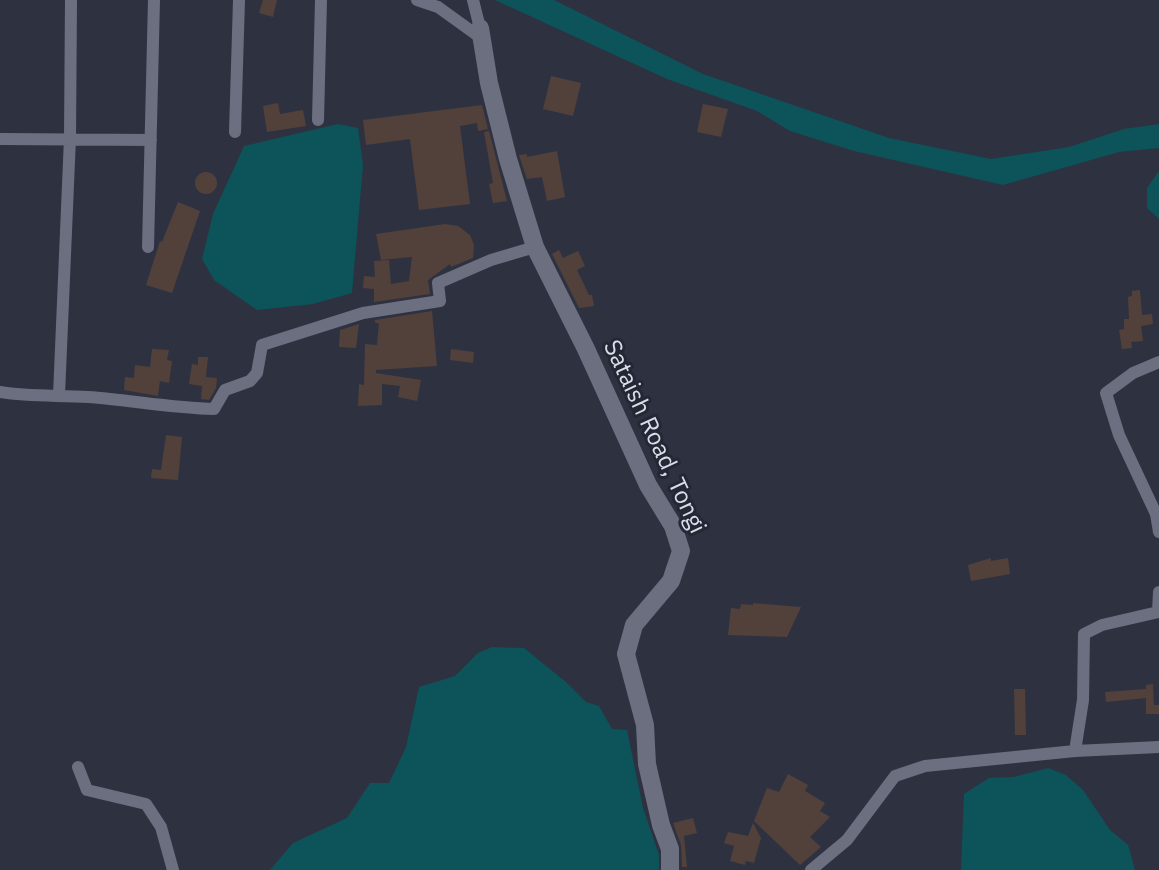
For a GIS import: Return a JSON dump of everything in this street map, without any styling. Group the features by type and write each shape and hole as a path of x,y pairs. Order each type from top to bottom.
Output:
{"street":[{"path":"59,395 70,138 71,0"},
{"path":"148,247 154,0"},
{"path":"235,132 239,0"},
{"path":"318,120 321,0"},
{"path":"417,0 438,7 480,33"},
{"path":"473,0 480,33"},
{"name":"Sataish Road, Tongi","path":"480,33 492,97 535,247 580,335 648,485 673,526 681,551 671,581 634,625 626,654 645,725 647,764 661,825 670,849 670,870"},
{"path":"0,139 151,140"},
{"path":"0,392 25,397 59,395 214,409 225,390 250,381 257,373 262,345 363,313 440,301 438,283 491,260 535,247"},
{"path":"1159,362 1133,373 1106,393 1119,435 1156,514 1159,532"},
{"path":"1075,751 1083,700 1084,634 1102,625 1158,611 1159,592"},
{"path":"811,870 847,840 895,776 925,766 1075,751 1159,747"},
{"path":"78,767 87,790 146,804 161,827 173,870"}],"shaded area":[{"path":"495,0 554,0 703,74 889,138 991,159 1069,147 1124,129 1159,124 1159,148 1119,152 1003,185 854,151 790,131 757,111 667,79"},
{"path":"338,124 358,128 363,165 352,293 313,304 257,310 214,280 202,259 213,214 244,146"},
{"path":"1159,171 1159,219 1147,208 1147,188"},
{"path":"492,647 524,648 586,702 599,706 612,729 627,730 643,808 659,855 659,870 270,870 293,843 347,818 370,783 389,783 406,747 419,687 455,676 478,653"},
{"path":"1048,768 1066,775 1083,790 1110,830 1128,845 1135,870 961,870 964,794 989,778 1014,777"}],"building":[{"path":"263,0 277,0 273,17 259,13"},
{"path":"551,76 581,83 573,116 543,109"},
{"path":"278,103 280,114 303,110 306,126 267,132 263,106"},
{"path":"703,104 728,109 721,137 697,132"},
{"path":"482,105 488,129 478,131 477,123 460,126 470,204 419,210 410,139 366,145 363,120"},
{"path":"489,131 507,201 493,203 489,184 493,183 484,132"},
{"path":"557,151 565,197 547,201 542,177 527,179 519,155 527,154 527,157"},
{"path":"206,172 214,175 217,183 214,191 206,194 198,191 195,183 198,175"},
{"path":"178,202 200,211 172,293 146,285 160,241"},
{"path":"445,224 458,226 470,235 474,245 473,258 451,267 450,264 428,280 430,294 374,302 374,289 363,288 364,276 375,277 374,261 389,260 391,284 409,281 412,257 381,260 376,234"},
{"path":"559,250 563,258 578,251 585,266 577,270 589,295 592,295 594,306 579,308 552,254"},
{"path":"1140,290 1142,315 1152,314 1153,324 1141,326 1143,341 1131,342 1132,348 1122,349 1119,330 1124,329 1124,319 1129,319 1128,297 1132,296 1132,291"},
{"path":"432,311 437,366 376,370 376,373 421,380 417,401 398,397 400,386 382,384 382,405 358,406 359,384 364,385 365,344 377,345 379,323 375,320"},
{"path":"359,324 356,348 339,347 340,330"},
{"path":"152,349 169,350 167,360 172,361 169,383 160,381 158,396 124,390 125,377 134,378 135,365 150,367"},
{"path":"451,349 474,352 473,363 450,360"},
{"path":"198,357 208,357 206,377 217,378 216,388 209,400 201,399 202,386 189,384 192,364 198,365"},
{"path":"166,435 182,437 178,480 151,478 152,469 161,470"},
{"path":"991,558 991,561 1008,558 1010,574 971,581 968,565"},
{"path":"741,604 801,607 787,637 728,635 731,608 740,609"},
{"path":"1153,684 1154,705 1159,705 1159,714 1146,714 1146,698 1106,702 1105,692 1146,689 1146,685"},
{"path":"1014,689 1025,689 1026,735 1015,735"},
{"path":"788,774 808,785 805,791 825,803 820,811 830,817 810,837 821,847 800,865 754,821 767,788 779,792"},
{"path":"693,818 697,833 684,836 687,867 682,867 681,845 673,823"},
{"path":"753,823 761,838 754,863 746,861 745,865 730,861 734,846 724,843 728,832 748,836"}]}
